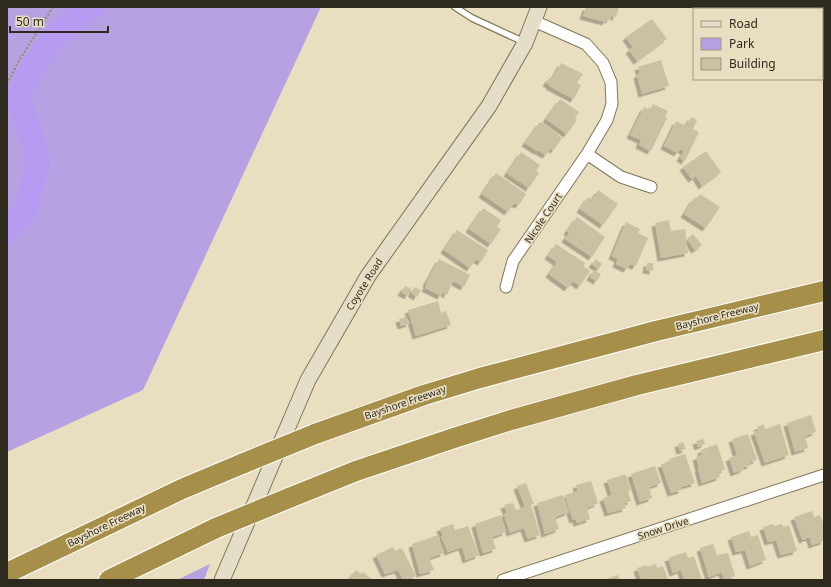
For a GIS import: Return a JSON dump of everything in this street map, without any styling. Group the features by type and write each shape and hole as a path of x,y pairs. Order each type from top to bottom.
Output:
{"highway":[{"name":"Bayshore Freeway","path":"7,573 182,488 315,434 424,395 480,378 656,331 824,291"},
{"path":"109,580 216,528 356,471 454,438 511,420 637,385 824,340"}],"street":[{"name":"Coyote Road","path":"222,580 308,380 368,276 489,106 525,43 536,14"},
{"name":"Nicole Court","path":"506,287 514,261 586,154 607,120 612,104 611,82 602,63 586,44 536,14"},
{"path":"586,154 621,176 651,187"},
{"name":"Snow Drive","path":"503,580 824,475"}],"lane":[{"path":"455,7 472,18 525,43"}],"path":[{"path":"7,84 20,59 53,7"}],"green space":[{"path":"7,7 321,7 143,390 7,452"},
{"path":"210,564 204,580 177,580"}],"building":[{"path":"586,7 619,7 616,17 611,16 610,20 607,19 606,22 583,16"},
{"path":"652,19 667,39 637,61 629,50 633,47 626,37"},
{"path":"661,60 669,86 642,94 637,75 640,73 638,67"},
{"path":"561,63 583,74 577,83 581,85 574,99 546,83 549,78 552,79"},
{"path":"560,99 579,112 575,118 577,120 567,134 546,119"},
{"path":"653,104 668,111 665,117 667,118 651,151 639,145 641,140 630,135 644,107 650,110"},
{"path":"691,117 697,120 693,129 699,132 685,161 680,158 684,151 680,149 678,153 664,146 676,121 686,126"},
{"path":"541,122 562,138 554,150 551,148 546,155 525,143"},
{"path":"706,151 721,172 702,186 696,176 692,179 683,167"},
{"path":"521,152 540,165 536,171 539,173 529,188 507,173"},
{"path":"496,173 526,194 519,205 514,203 508,212 482,194"},
{"path":"598,190 618,204 603,225 580,209 588,197 592,200"},
{"path":"700,194 720,207 706,228 684,214 694,198 696,200"},
{"path":"483,208 501,220 497,227 501,229 491,244 469,229"},
{"path":"577,217 605,237 592,257 565,239 569,233 567,231"},
{"path":"669,220 671,231 685,229 688,253 661,258 655,223"},
{"path":"626,222 640,229 638,233 648,238 636,266 630,264 627,269 616,264 618,259 612,256"},
{"path":"457,230 488,250 481,262 476,259 470,268 444,250"},
{"path":"693,234 702,245 695,250 687,239"},
{"path":"556,244 585,263 583,266 590,271 580,286 573,281 568,288 549,274 557,262 548,256"},
{"path":"439,259 470,275 464,287 453,281 447,295 443,292 441,296 425,288 426,283"},
{"path":"596,259 602,264 599,269 592,264"},
{"path":"647,263 653,263 653,271 646,270"},
{"path":"594,270 601,274 597,281 590,277"},
{"path":"405,286 411,289 408,296 401,292"},
{"path":"414,287 421,290 417,297 411,293"},
{"path":"438,301 441,313 446,311 451,325 416,336 408,310"},
{"path":"406,317 410,323 401,326 399,319"},
{"path":"811,415 816,432 805,436 808,448 795,452 787,423"},
{"path":"764,424 765,429 780,424 789,455 765,463 754,432 758,431 757,427"},
{"path":"748,434 757,460 750,462 751,465 734,473 729,458 737,455 732,439"},
{"path":"704,439 705,444 698,447 696,441"},
{"path":"683,442 686,449 680,451 678,444"},
{"path":"717,444 725,469 719,472 720,477 702,483 696,457 702,455 701,450"},
{"path":"685,454 695,483 681,487 682,490 671,493 661,464 670,462 669,459"},
{"path":"655,466 661,483 649,487 652,498 640,502 631,474"},
{"path":"626,475 631,490 628,491 631,501 624,503 626,508 608,513 603,498 612,495 607,480"},
{"path":"591,481 598,503 587,508 590,519 577,523 576,519 573,520 565,495 578,491 576,485"},
{"path":"526,483 534,504 527,506 531,505 540,535 528,539 524,528 510,533 504,514 507,513 504,505 513,503 516,510 525,507 517,486"},
{"path":"563,495 569,512 555,517 559,529 545,534 537,503"},
{"path":"812,511 814,517 820,515 824,525 824,541 812,545 810,538 802,539 794,517"},
{"path":"501,515 506,532 492,537 496,549 483,553 475,524"},
{"path":"453,524 455,530 468,526 479,555 466,560 462,547 448,552 441,536 443,536 440,528"},
{"path":"773,524 774,526 782,524 783,527 789,525 797,551 781,555 776,540 768,542 763,527"},
{"path":"749,531 751,537 758,535 766,560 750,566 745,550 736,552 731,537"},
{"path":"438,535 444,553 429,558 434,570 420,574 412,544"},
{"path":"713,544 717,555 728,553 735,576 724,580 722,572 709,577 700,548"},
{"path":"393,547 395,551 402,548 416,576 403,580 398,570 385,574 376,555"},
{"path":"686,552 688,558 694,556 702,580 684,580 681,570 673,573 668,558"},
{"path":"656,564 657,568 663,566 668,580 641,580 637,568"},
{"path":"356,570 361,574 363,572 373,580 353,580 350,578"},
{"path":"618,575 620,580 603,580"}],"waterway":[{"path":"7,231 25,213 38,162 36,151 18,97 31,70 48,46 68,25 93,7"}]}
